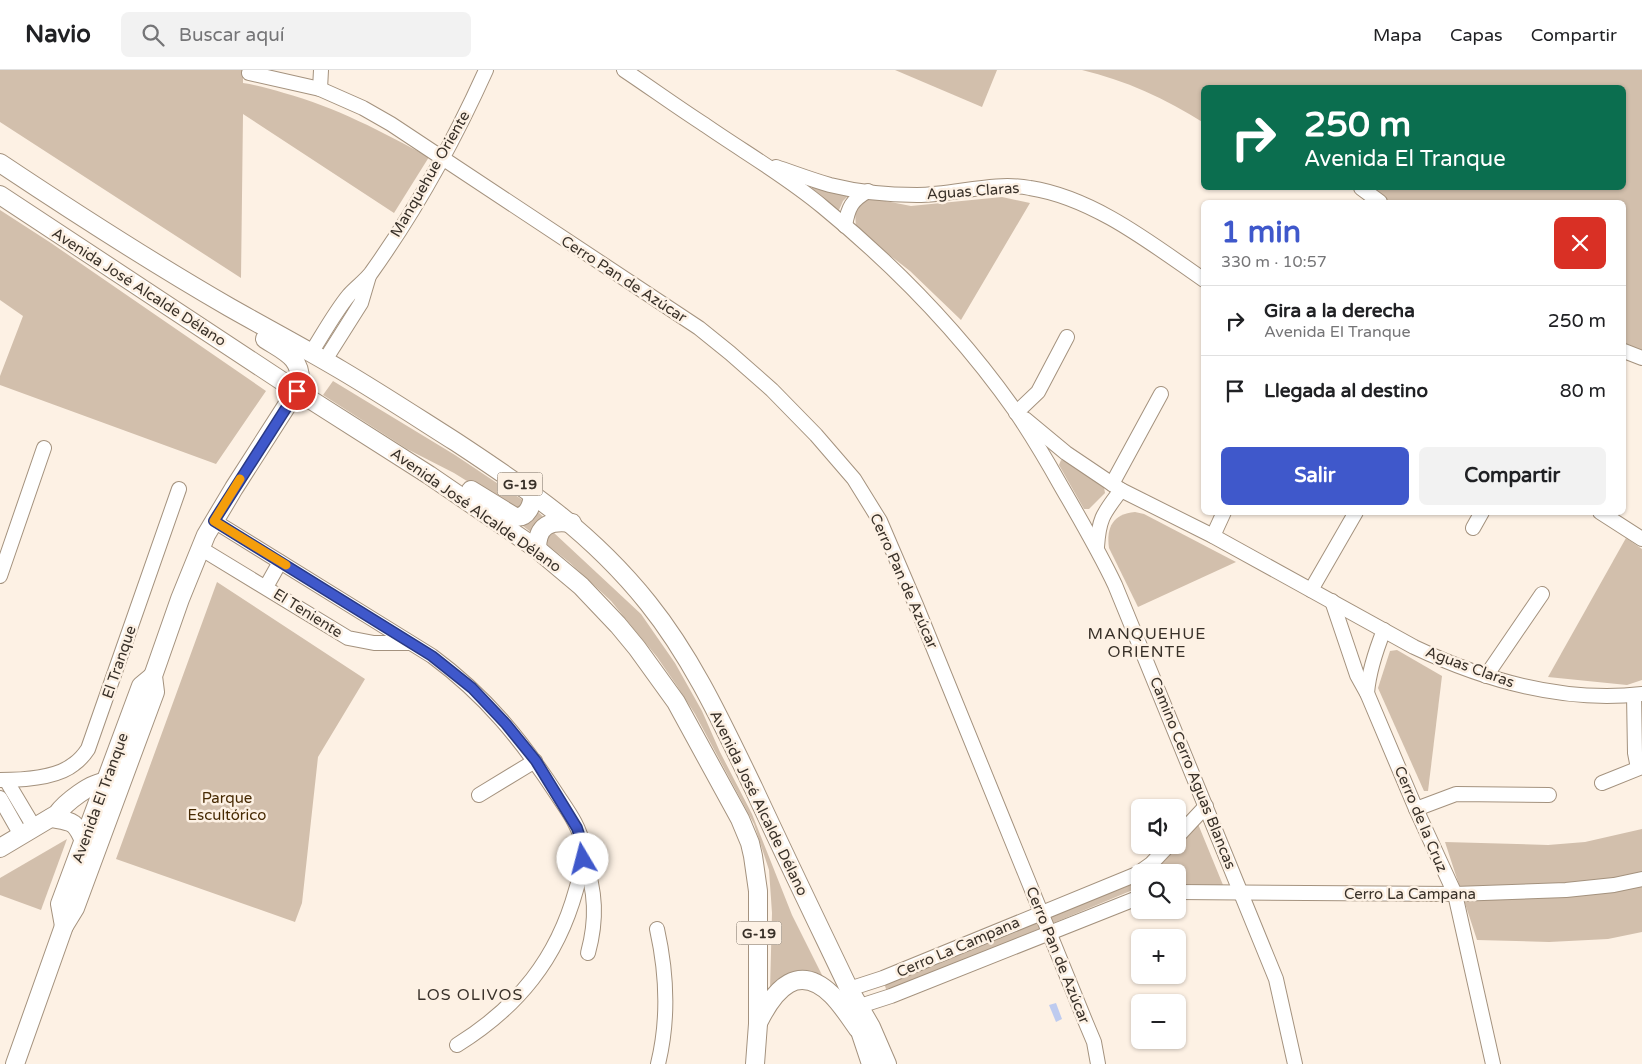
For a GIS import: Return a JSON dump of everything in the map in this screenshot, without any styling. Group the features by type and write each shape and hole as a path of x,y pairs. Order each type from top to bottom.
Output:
{"main road":[{"name":"Avenida José Alcalde Délano","path":"0,164 155,263 318,356 423,421 533,494 572,523 610,560 647,602 688,661 730,741 849,989 871,1027 887,1064"},
{"name":"Avenida José Alcalde Délano","path":"0,196 297,391 429,475 536,549 559,567 598,603 624,632 655,671 676,702 740,819 752,850 758,891 758,1024 755,1064"},
{"path":"192,285 236,321 293,358 299,370 300,378 300,385 297,391"},
{"name":"Avenida El Tranque","path":"16,1064 64,926 76,908 115,788 155,692 153,676 200,548 214,521 297,391"},
{"path":"429,475 441,471 515,517 525,516 533,500 533,494"},
{"path":"536,549 538,536 544,526 555,522 572,523"},
{"path":"0,848 54,816 64,806 90,787 115,788"},
{"path":"54,816 65,815 99,802 115,788"},
{"name":"Avenida El Tranque","path":"64,926 60,904 99,802"},
{"path":"54,816 78,827 84,840"},
{"path":"758,1024 769,1003 782,987 792,981 805,980 819,985 832,995 858,1029"},
{"name":"Avenida José Alcalde Délano","path":"849,989 858,1029 871,1064"}],"street":[{"path":"320,70 320,89"},
{"name":"Manquehue Oriente","path":"318,356 361,303 369,275 412,211 442,159 464,119 486,70"},
{"name":"Camino Cerro Aguas Blancas","path":"624,70 705,126 765,164 822,206 845,226 926,303 973,356 1016,413 1078,514 1116,585 1276,979 1295,1064"},
{"name":"Cerro Pan de Azúcar","path":"249,73 320,89 379,116 669,308 730,352 772,390 816,435 854,479 883,527 896,556 1094,1042 1098,1064"},
{"name":"Aguas Claras","path":"765,164 831,185 891,194 918,195 1016,186 1050,192 1119,222 1201,278"},
{"path":"1364,190 1377,200"},
{"path":"845,226 850,206 855,199 868,191"},
{"path":"1016,413 1038,392 1068,337"},
{"path":"1626,352 1642,358"},
{"path":"1097,547 1098,528 1101,518 1161,394"},
{"name":"Aguas Claras","path":"1016,413 1066,452 1116,487 1213,536 1438,658 1486,676 1528,687 1562,693 1619,697 1638,694"},
{"path":"0,576 44,448"},
{"path":"1050,466 1053,456 1059,452 1066,452"},
{"name":"El Tranque","path":"28,831 3,780 60,772 75,764 88,749 179,489"},
{"path":"1078,514 1088,518 1101,518"},
{"path":"1213,536 1223,515"},
{"path":"1311,590 1354,515"},
{"path":"1473,528 1480,515"},
{"path":"1605,515 1642,539"},
{"name":"El Teniente","path":"214,521 432,656 472,688 506,724 536,761 577,828 583,847 582,870 570,913 561,934 538,973 524,990 499,1016 476,1034 457,1045"},
{"name":"El Teniente","path":"200,548 348,638 374,644 410,643"},
{"name":"El Teniente","path":"266,587 280,562"},
{"path":"1486,676 1542,594"},
{"name":"Cerro de la Cruz","path":"1332,601 1357,675 1367,693 1459,907 1493,1064"},
{"path":"1367,693 1368,676 1384,630"},
{"path":"1602,783 1640,768 1634,754 1638,694"},
{"path":"479,795 536,761"},
{"path":"1416,809 1449,796 1463,793 1549,795"},
{"path":"0,798 28,831"},
{"path":"1186,827 1206,806"},
{"name":"Cerro La Campana","path":"849,989 883,978 1040,912 1137,874 1161,854"},
{"name":"El Teniente","path":"583,859 592,885 594,905 594,926 588,953"},
{"name":"Cerro La Campana","path":"1186,892 1454,894 1566,890 1614,885 1642,879"},
{"name":"Cerro La Campana","path":"860,1006 891,996 1131,901"},
{"path":"657,930 662,951 666,996 663,1040 658,1064"}],"green space":[{"path":"0,70 243,70 243,83 274,90 322,105 376,129 429,157 394,213 243,114 241,278 0,122"},
{"path":"895,70 997,70 982,107"},
{"path":"1082,70 1642,70 1642,355 1626,348 1626,200 1378,200 1361,190 1626,190 1626,85 1201,85 1201,121 1145,91"},
{"path":"812,187 846,195 847,197 839,210 836,210"},
{"path":"865,197 911,206 1002,197 1030,203 961,320 910,271 856,229 855,211"},
{"path":"0,210 266,391 216,464 0,385 0,376 23,316 0,300"},
{"path":"333,381 455,455 524,501 517,512 454,473 407,449 323,395"},
{"path":"1061,460 1104,487 1105,493 1089,509 1084,509 1059,465"},
{"path":"538,512 548,521 532,533 523,526"},
{"path":"1127,513 1144,514 1236,562 1138,607 1109,548 1108,541 1110,528 1116,519"},
{"path":"553,532 641,614 675,663 702,711 720,752 752,814 792,915 823,977 770,990 772,913 769,870 754,824 695,714 677,686 657,657 611,601 569,562 545,543 545,534"},
{"path":"1626,538 1642,549 1642,680 1627,685 1548,677"},
{"name":"Parque Escultórico","path":"217,582 365,679 318,757 302,903 295,922 116,859"},
{"path":"1397,650 1442,676 1428,791 1424,791 1378,688 1390,651"},
{"path":"1198,824 1223,885 1186,885 1186,864 1159,864 1169,854 1186,854 1186,836"},
{"path":"1642,829 1642,932 1608,939 1549,942 1477,940 1445,842 1548,845 1585,842"},
{"path":"67,839 41,910 0,895 0,878"},
{"path":"1131,885 1131,891 887,992 884,983"}],"water":[{"path":"1056,1003 1062,1019 1056,1022 1049,1005"}],"slow traffic":[{"path":"240,479 214,521 286,565"}],"district":[{"name":"MANQUEHUE ORIENTE","path":"1147,643"},
{"name":"LOS OLIVOS","path":"470,995"}],"route":[{"path":"297,391 214,521 432,656 472,688 490,705 536,761 573,819 581,838 583,859"}]}
